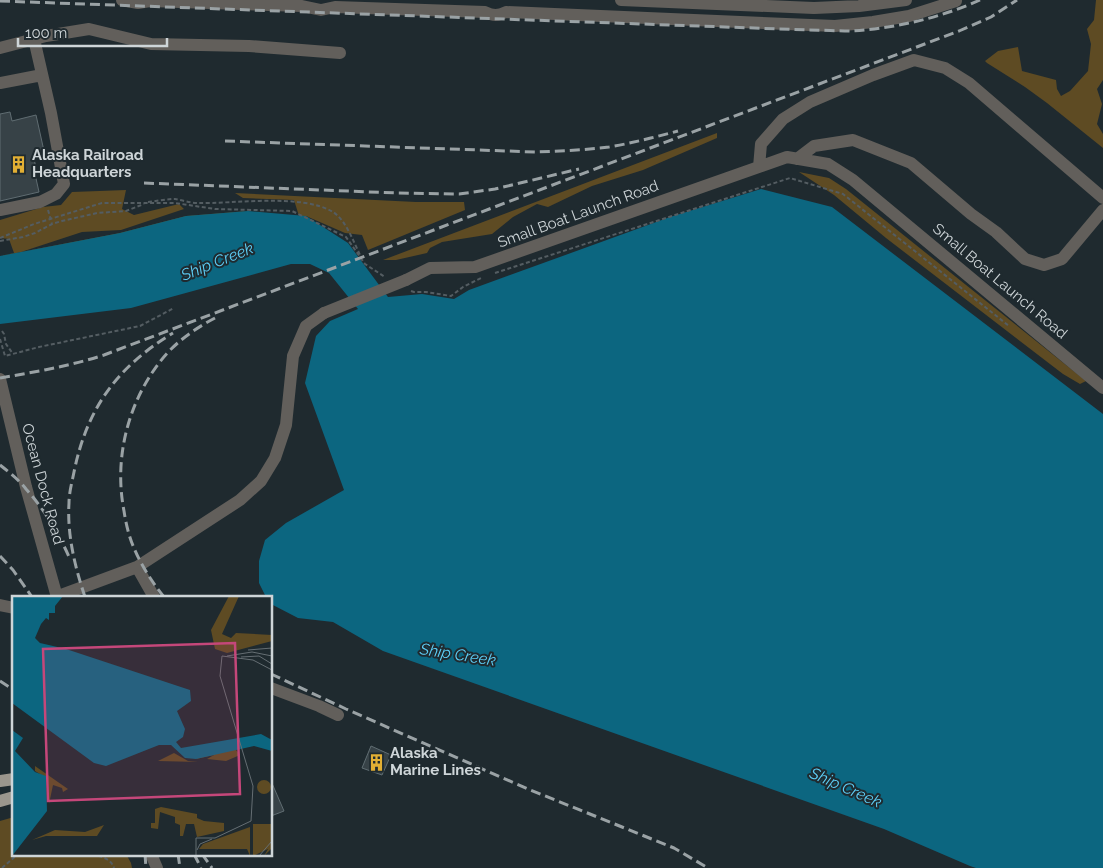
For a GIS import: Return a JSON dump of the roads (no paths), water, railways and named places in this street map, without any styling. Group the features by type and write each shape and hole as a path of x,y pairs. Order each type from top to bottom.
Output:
{"street":[{"path":"122,0 138,3 150,1 302,6 321,10 335,7 485,12 491,15 499,15 506,12 835,26 909,16 956,1"},
{"path":"621,0 814,8 858,6 906,0 909,6 909,16"},
{"path":"0,48 46,36 89,28 151,44 249,46 340,53"},
{"path":"0,210 40,202 56,194 64,184 51,113 34,39"},
{"path":"759,167 761,144 783,118 810,102 914,60 945,68 969,83 1103,198"},
{"path":"0,83 42,75"},
{"path":"797,159 814,146 853,140 911,163 971,214 996,232 1025,259 1044,265 1062,259 1103,210"},
{"name":"Small Boat Launch Road","path":"60,596 137,567 240,500 261,481 275,458 286,425 293,356 306,326 324,314 406,284 430,268 475,267 787,157 828,164 853,180 1103,388"},
{"name":"Ocean Dock Road","path":"0,379 26,488 57,596"},
{"path":"137,567 153,596"},
{"path":"272,688 338,715"},
{"path":"152,856 157,868"}],"water":[{"name":"Ship Creek","path":"761,189 832,207 1103,414 1103,868 976,868 884,829 383,651 333,622 298,618 272,605 272,596 266,596 259,583 259,561 265,540 286,523 344,490 305,383 316,336 330,321 358,309 329,273 310,264 291,264 131,308 0,324 0,256 120,233 186,216 248,211 306,216 348,243 388,297 422,294 454,299 469,290 670,217"}],"railway":[{"path":"0,1 852,31 918,21 980,0"},
{"path":"0,378 65,366 104,355 959,31 991,17 1017,0"},
{"path":"225,141 535,152 609,147 678,131"},
{"path":"144,183 459,194 495,189 579,169"},
{"path":"163,596 140,561 132,544 121,492 122,453 131,415 148,379 159,363 184,338 215,318"},
{"path":"85,596 72,551 69,527 69,499 74,472 87,428 107,391 120,375 153,346 173,333"},
{"path":"0,465 20,482 39,505 56,531 70,559"},
{"path":"0,556 13,570 31,596"},
{"path":"272,674 528,789 674,848 708,868"},
{"path":"0,681 12,689"},
{"path":"145,856 146,868"},
{"path":"178,856 180,868"},
{"path":"195,856 201,868"},
{"path":"203,856 212,868"}],"place":[{"name":"Alaska Railroad Headquarters","path":"18,164"},
{"name":"Alaska Marine Lines","path":"376,762"}]}
